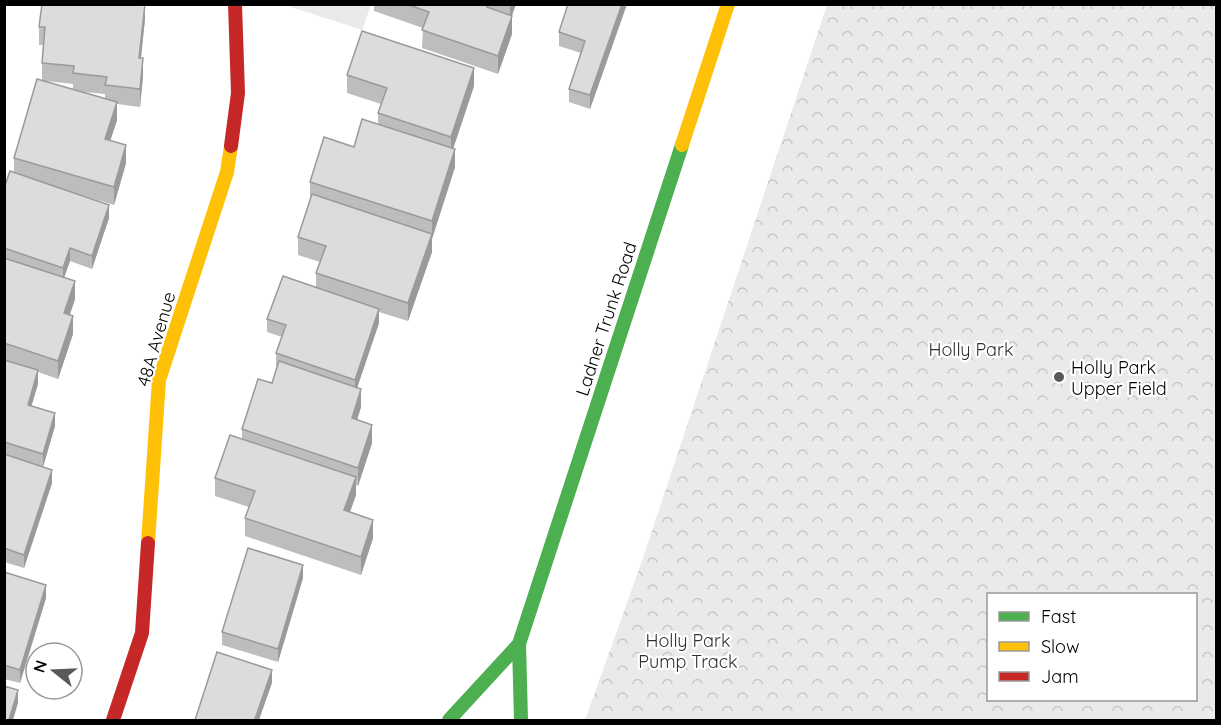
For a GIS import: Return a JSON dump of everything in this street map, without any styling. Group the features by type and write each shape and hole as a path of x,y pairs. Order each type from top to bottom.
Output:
{"main road":[{"name":"48A Avenue","path":"113,720 142,633 159,380 227,172 238,93 235,4"},
{"name":"Ladner Trunk Road","path":"521,720 519,644 728,4"},
{"name":"Ladner Trunk Road","path":"449,720 519,644"}],"green space":[{"path":"371,4 362,30 285,5"},
{"name":"Holly Park","path":"827,5 1216,5 1216,720 585,720 642,561"}],"building":[{"path":"42,4 145,4 139,58 143,58 140,89 105,85 107,77 73,73 74,66 42,63 45,27 39,27"},
{"path":"406,4 488,4 487,7 512,16 498,56 422,30 429,12"},
{"path":"568,4 622,4 590,95 569,89 585,41 559,32"},
{"path":"362,31 474,68 451,137 378,113 387,88 347,75"},
{"path":"37,79 117,102 105,139 126,145 114,187 14,158"},
{"path":"362,119 455,149 432,221 310,182 324,137 354,147"},
{"path":"10,171 109,205 92,256 70,248 63,268 4,248 4,188"},
{"path":"312,194 432,234 408,303 316,273 326,246 298,237"},
{"path":"4,258 75,281 64,313 73,316 58,361 4,343"},
{"path":"283,276 379,309 355,380 276,353 286,325 267,319"},
{"path":"4,360 38,370 28,405 55,413 43,454 4,442"},
{"path":"279,361 361,389 352,418 372,425 358,468 242,429 258,379 272,383"},
{"path":"230,435 356,477 344,510 373,520 361,557 245,518 255,491 215,478"},
{"path":"4,454 52,470 24,555 4,548"},
{"path":"248,548 303,565 278,649 222,632"},
{"path":"4,572 46,585 29,641 24,641 24,657 20,670 4,665"},
{"path":"217,652 272,670 255,719 260,720 195,720"},
{"path":"4,686 18,690 9,720 4,720"}],"traffic: fast":[{"path":"521,720 519,644 682,145"},
{"path":"449,720 519,644"}],"traffic: slow":[{"path":"682,145 728,4"},
{"path":"148,543 159,380 227,172 231,146"}],"traffic: jam":[{"path":"231,146 238,93 235,4"},
{"path":"113,720 142,633 148,543"}],"place":[{"name":"Holly Park Upper Field","path":"1059,377"}],"park label":[{"name":"Holly Park Pump Track","path":"688,650"}]}
